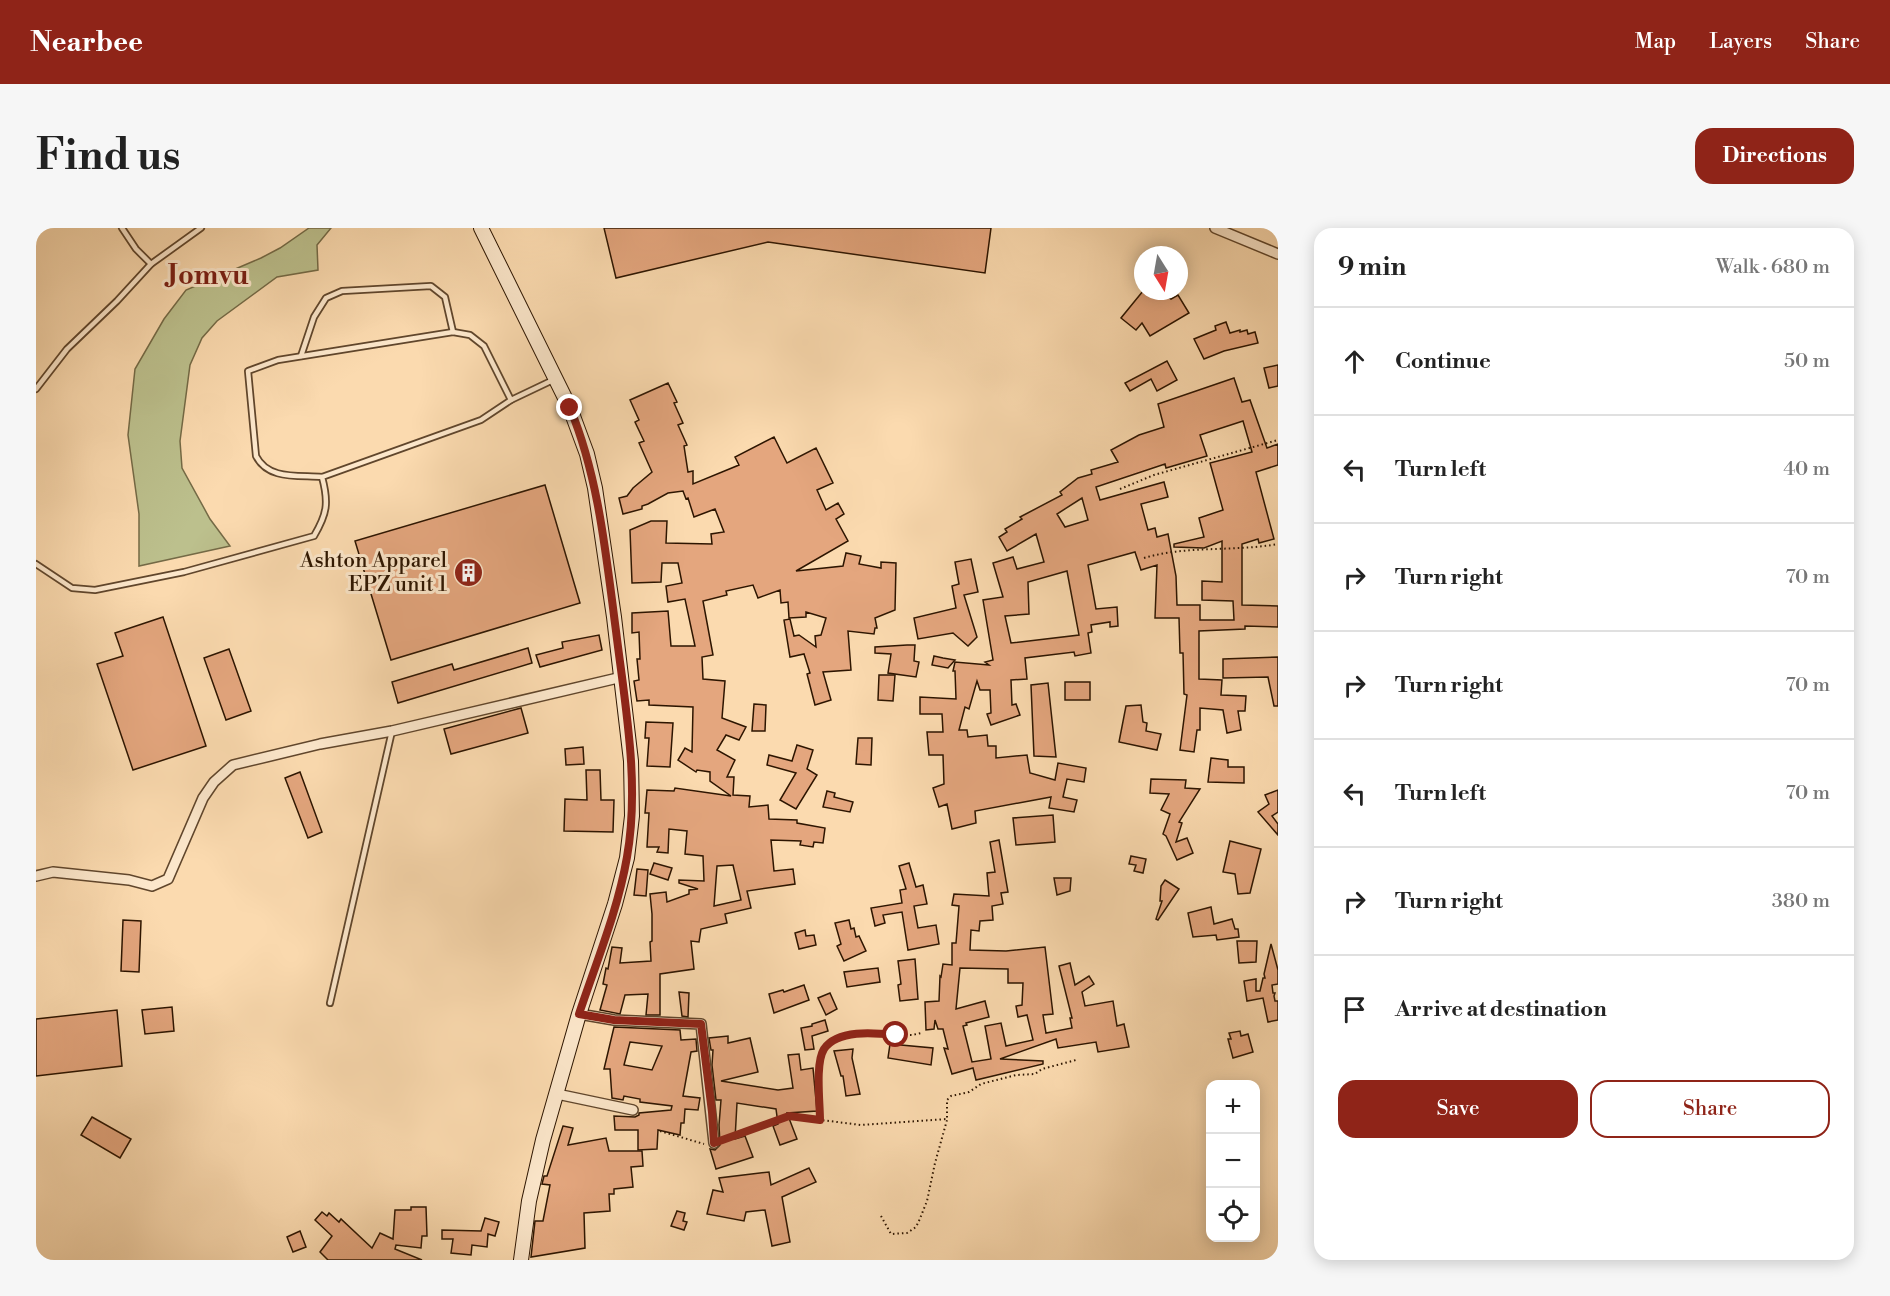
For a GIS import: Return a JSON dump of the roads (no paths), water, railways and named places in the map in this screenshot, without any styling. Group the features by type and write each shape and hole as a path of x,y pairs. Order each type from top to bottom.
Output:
{"main road":[{"path":"481,228 556,379 575,420 587,454 595,488 632,761 632,816 627,858 612,913 579,1014 534,1176 521,1260"}],"street":[{"path":"1215,228 1243,233 1278,254"},
{"path":"36,876 53,872 129,880 152,886 163,883 168,879 203,798 214,782 233,765 320,744 392,731 622,677"},
{"path":"579,1014 614,1020 701,1024 714,1143"},
{"path":"557,1094 633,1110"}],"lane":[{"path":"122,228 136,249 151,264"},
{"path":"36,389 67,348 117,301 151,264 201,228"},
{"path":"301,356 314,317 326,298 342,291 431,286 446,297 453,332"},
{"path":"510,400 484,346 470,334 453,332 278,360 248,371 256,456 260,464 271,473 322,477 481,420 510,400 556,379"},
{"path":"36,564 72,588 95,590 184,572 314,536 325,517 327,495 322,477"},
{"path":"330,1003 392,731"}],"place":[{"name":"Ashton Apparel EPZ unit 1","path":"468,572"}],"district":[{"name":"Jomvu","path":"208,275"}]}
